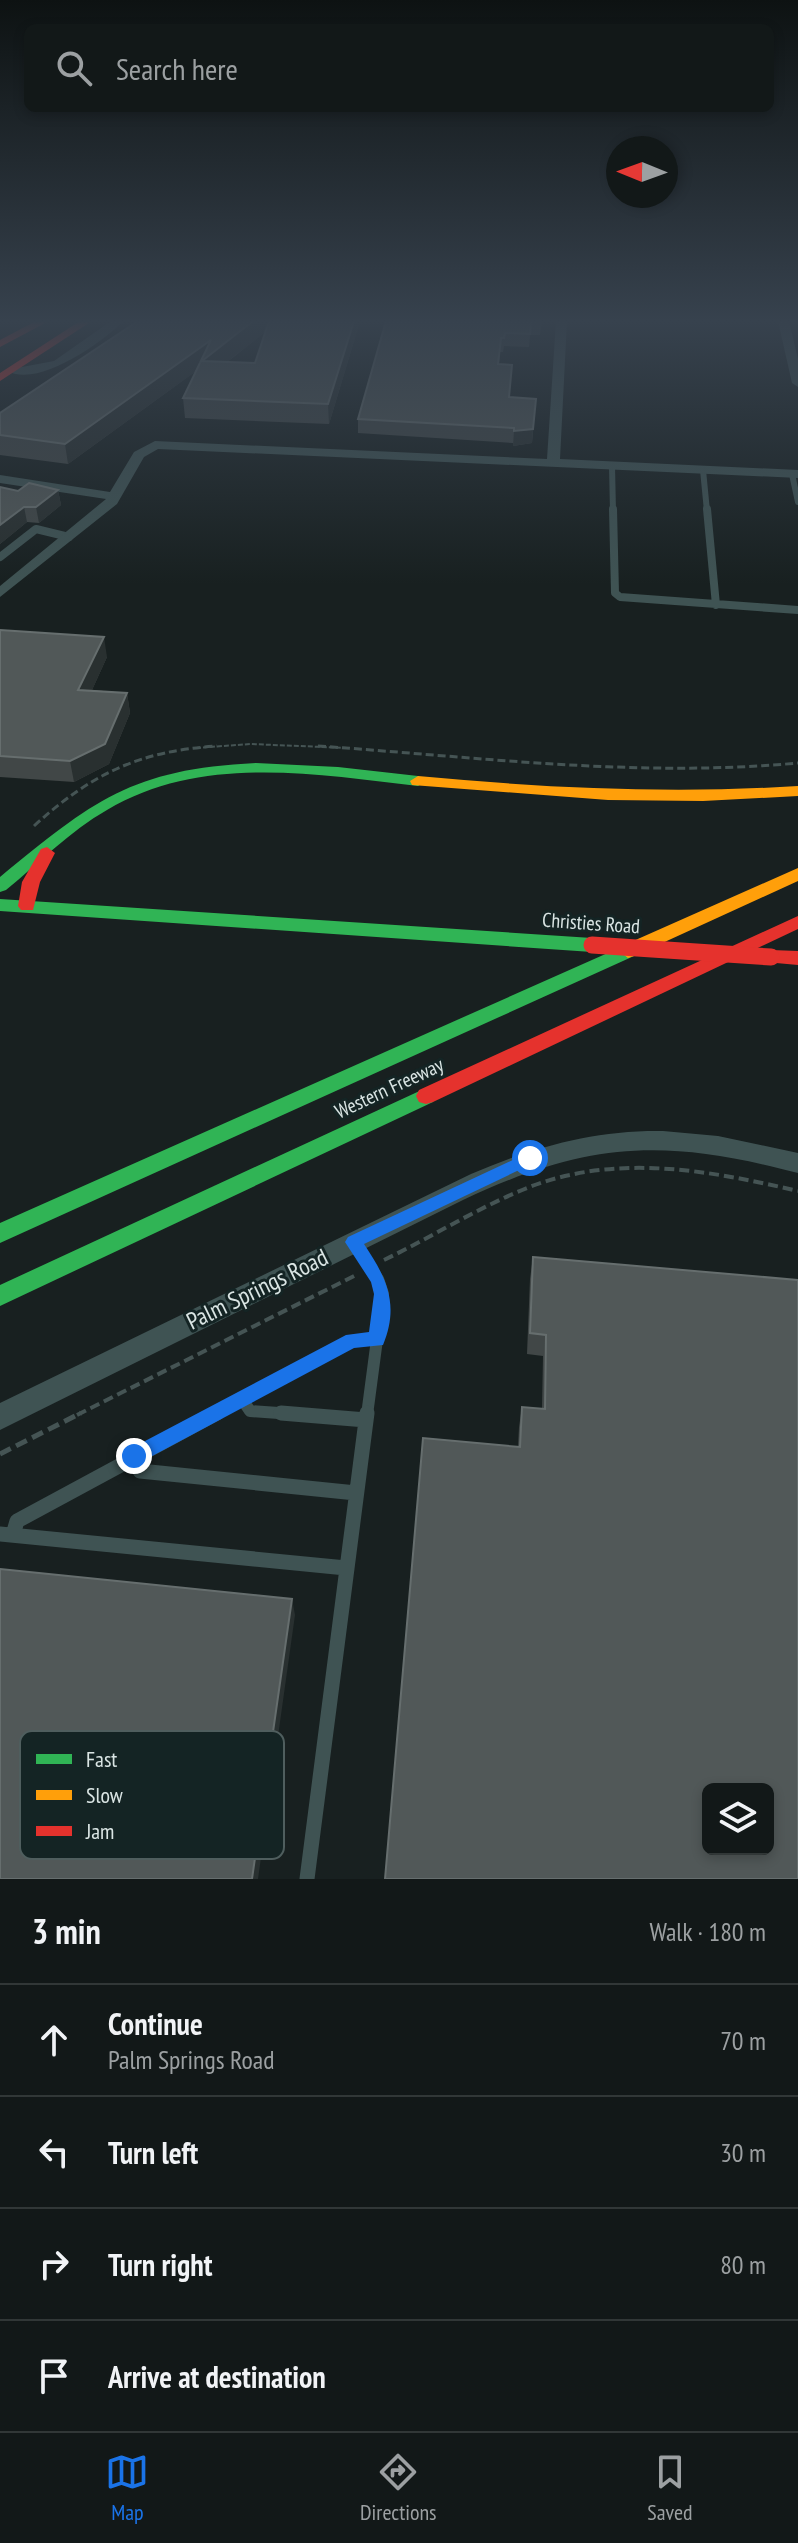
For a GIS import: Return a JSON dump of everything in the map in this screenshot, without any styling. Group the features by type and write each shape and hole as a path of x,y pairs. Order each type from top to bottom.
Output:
{"main road":[{"path":"0,886 63,831 102,805 140,787 175,776 234,768 635,798 704,798 798,791"},
{"path":"63,831 39,866 29,888 27,906 40,914 202,929"},
{"name":"Western Freeway","path":"0,1233 798,874"},
{"name":"Christies Road","path":"0,905 798,958"},
{"name":"Christies Road","path":"0,920 202,929 381,932"},
{"name":"Western Freeway","path":"0,1296 798,922"}],"street":[{"path":"553,463 556,409"},
{"path":"0,593 116,497 142,451 164,444 795,474"},
{"path":"0,479 116,497"},
{"name":"Palm Springs Road","path":"0,1417 530,1158 585,1145 643,1140 695,1142 798,1163"}],"lane":[{"path":"612,466 615,593 626,599 798,610"},
{"path":"703,470 716,605"},
{"path":"795,474 798,502"},
{"path":"0,557 36,529 69,537"},
{"path":"307,1879 383,1294 378,1279 353,1242"},
{"path":"6,1534 17,1521 352,1341 377,1339"},
{"path":"242,1399 250,1411 366,1420"},
{"path":"134,1456 140,1471 356,1493"},
{"path":"6,1534 346,1568"}],"building":[{"path":"6,409 115,409 65,444 0,435 0,413"},
{"path":"361,409 535,409 533,429 514,431 514,428 358,419"},
{"path":"29,483 58,490 36,507 24,507 0,525 0,487 18,491"},
{"path":"0,630 104,637 78,690 127,693 105,744 70,761 0,756"},
{"path":"533,1257 798,1280 798,1879 385,1879 423,1438 520,1447 522,1407 545,1409 546,1335 530,1333"},
{"path":"0,1569 292,1599 273,1731 20,1731 20,1859 255,1859 252,1879 0,1879"}],"traffic: fast":[{"path":"0,886 101,806 137,788 176,776 256,768 338,772 418,781"},
{"path":"0,905 592,945"},
{"path":"0,1233 628,951"},
{"path":"0,1296 426,1096"}],"traffic: slow":[{"path":"418,781 608,795 798,791"},
{"path":"628,951 798,874"}],"traffic: jam":[{"path":"27,906 31,882 47,853"},
{"path":"426,1096 798,922"},
{"path":"592,945 771,957"},
{"path":"771,957 798,958"}],"route":[{"path":"134,1456 352,1341 377,1339 383,1294 378,1279 353,1242 530,1158"}]}
